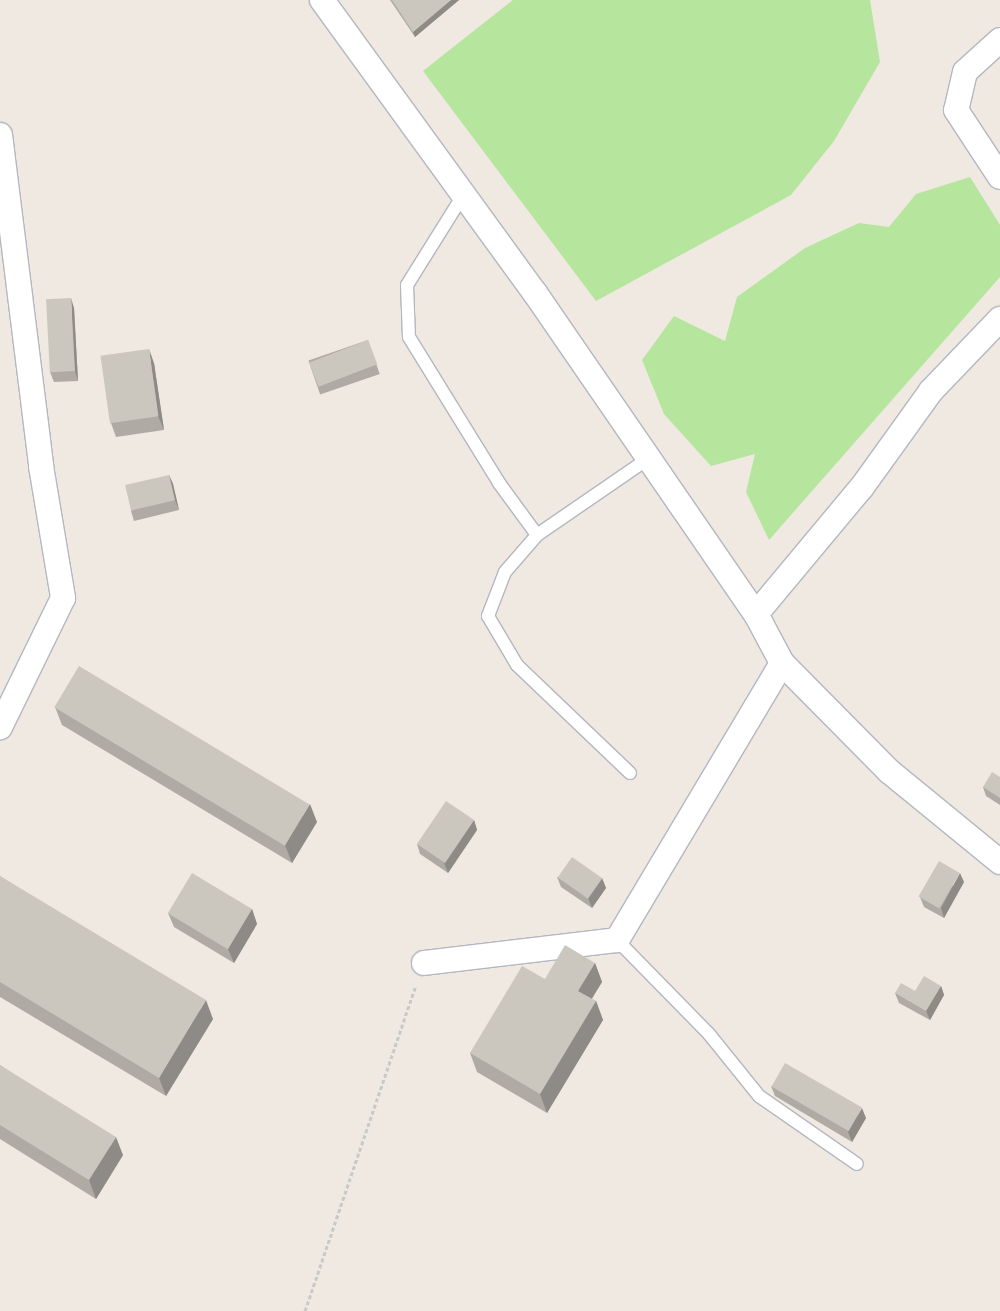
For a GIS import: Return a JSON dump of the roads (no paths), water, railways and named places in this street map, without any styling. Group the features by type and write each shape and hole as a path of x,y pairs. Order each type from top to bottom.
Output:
{"street":[{"path":"322,0 462,197 535,293 756,614 782,663 890,772 1000,862"},
{"path":"1000,40 965,72 956,110 1000,177"},
{"path":"0,136 41,466 63,598 0,727"},
{"path":"756,614 862,487 931,391 1000,319"},
{"path":"424,962 617,940 782,663"}],"lane":[{"path":"462,197 407,285 409,337 537,535"},
{"path":"630,773 517,665 488,616 505,572 537,535 649,458"},
{"path":"617,940 709,1034 759,1096 857,1164"}]}
